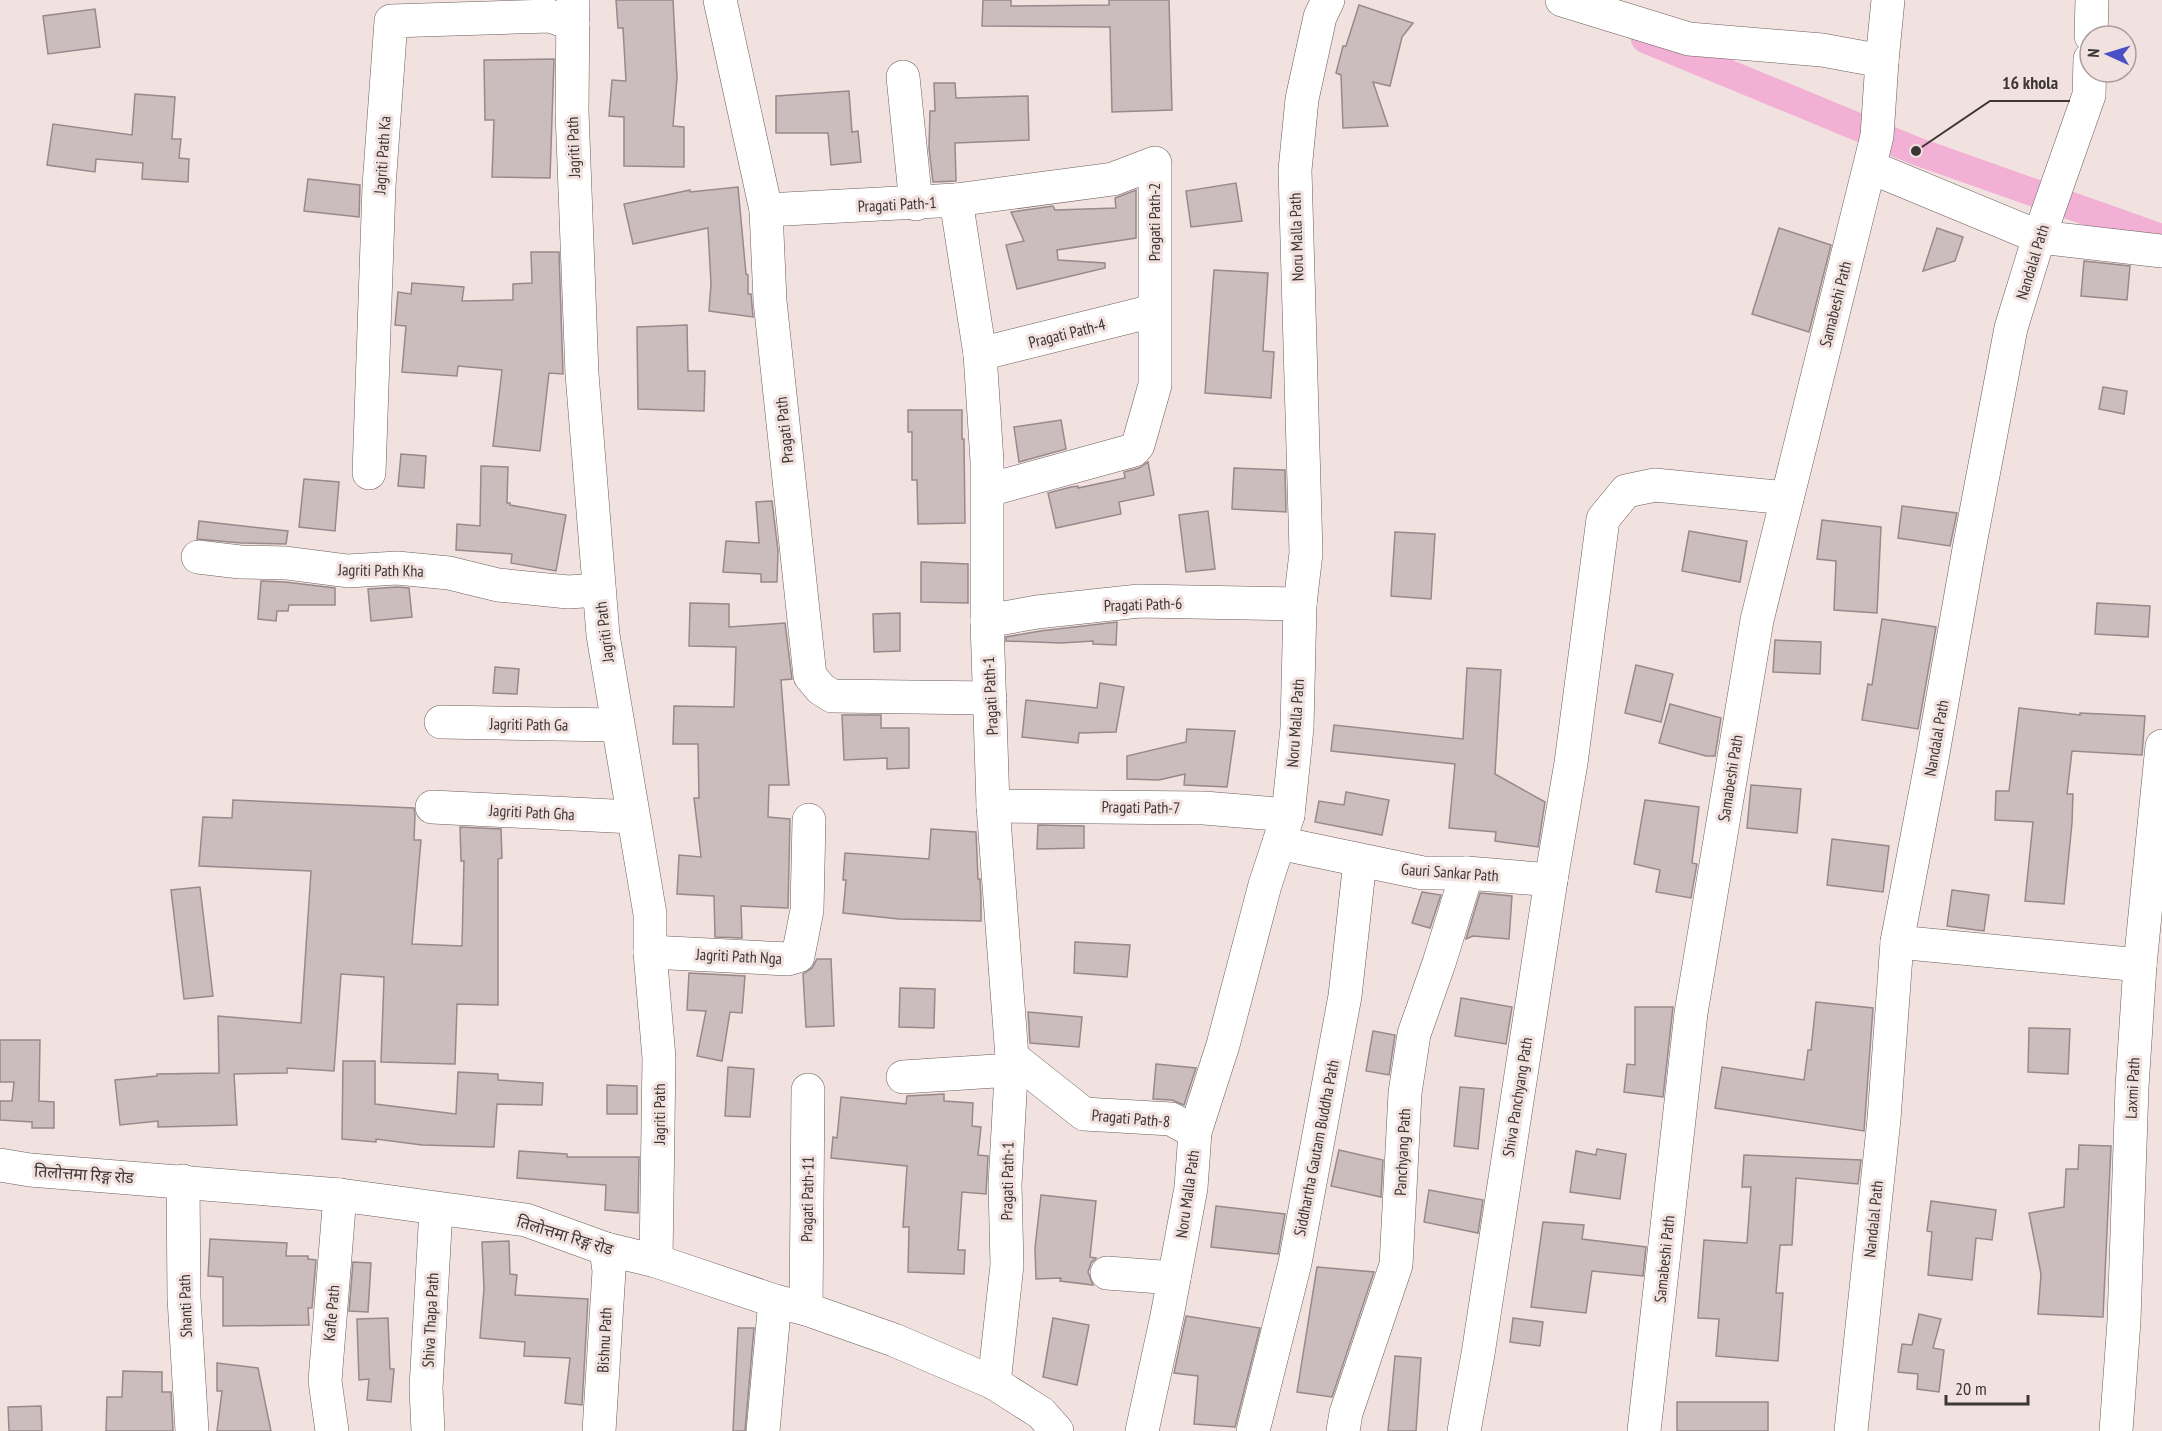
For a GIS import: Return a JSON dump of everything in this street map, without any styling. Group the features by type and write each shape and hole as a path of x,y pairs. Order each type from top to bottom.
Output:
{"street":[{"name":"Pragati Path","path":"720,0 766,210 770,301 810,676 821,689 832,696 990,698"},
{"name":"Noru Malla Path","path":"1142,1431 1191,1188 1195,1132 1223,1046 1265,885 1283,829 1297,728 1300,604 1306,553 1295,170 1302,99 1320,17 1328,0"},
{"path":"1562,0 1689,39 1822,50 1882,62"},
{"name":"Samabeshi Path","path":"1644,1431 1691,1013 1756,620 1874,151 1888,0"},
{"path":"2091,24 2092,0"},
{"name":"Jagriti Path Ka","path":"369,473 380,186 392,10 550,16 573,12"},
{"name":"Jagriti Path","path":"573,12 572,111 582,374 599,590 603,635 617,725 650,914 650,952 659,1058 656,1261"},
{"path":"903,77 916,204"},
{"name":"Nandalal Path","path":"1851,1431 1884,1119 1897,942 1932,759 1968,549 2011,328 2039,237 2089,95 2089,84"},
{"path":"1874,151 2039,237 2162,251"},
{"name":"Pragati Path-2","path":"956,200 1113,179 1155,163 1153,311 1155,385 1138,445 1134,450 988,489"},
{"name":"Pragati Path-1","path":"766,210 916,204 956,200 980,354 988,489 987,621 993,806 1011,1064 1005,1185 1007,1265 994,1383"},
{"name":"Pragati Path-4","path":"980,354 1153,311"},
{"name":"Shiva Panchyang Path","path":"1464,1431 1571,763 1603,519 1626,491 1655,485 1787,498"},
{"name":"Jagriti Path Kha","path":"198,557 240,562 286,563 348,571 397,568 449,573 498,585 568,592 599,590"},
{"name":"Pragati Path-6","path":"987,621 1037,612 1139,601 1300,604"},
{"name":"Jagriti Path Ga","path":"441,722 617,725"},
{"name":"Laxmi Path","path":"2116,1431 2124,1321 2132,1087 2140,965 2162,746"},
{"name":"Pragati Path-7","path":"993,806 1204,808 1283,829"},
{"name":"Jagriti Path Gha","path":"432,807 633,817"},
{"name":"Jagriti Path Nga","path":"650,952 788,959 798,956 807,910 809,819"},
{"name":"Gauri Sankar Path","path":"1283,829 1360,861 1423,873 1467,873 1551,880"},
{"name":"Siddhartha Gautam Buddha Path","path":"1253,1431 1295,1263 1306,1205 1345,996 1360,861"},
{"name":"Panchyang Path","path":"1343,1431 1346,1413 1396,1265 1405,1093 1414,1034 1467,873"},
{"path":"1897,942 2140,965"},
{"path":"903,1077 1011,1064"},
{"name":"Pragati Path-8","path":"1011,1064 1084,1114 1171,1119 1195,1132"},
{"name":"Pragati Path-11","path":"763,1431 790,1305 808,1090"},
{"name":"तिलोत्तमा रिङ्ग रोड","path":"0,1165 30,1170 340,1194 526,1220 606,1250 656,1261 894,1340 994,1383 1044,1425"},
{"name":"Shanti Path","path":"183,1181 184,1298 192,1431"},
{"name":"Kafle Path","path":"332,1431 325,1381 340,1194"},
{"name":"Shiva Thapa Path","path":"428,1431 426,1388 436,1209"},
{"name":"Bishnu Path","path":"599,1431 609,1271 606,1250"},
{"path":"1107,1274 1174,1278"}],"building":[{"path":"616,0 673,0 677,78 673,126 684,127 684,167 624,166 624,117 609,116 612,80 626,81 623,28 618,28"},
{"path":"983,0 1011,0 1011,6 1109,5 1109,0 1169,0 1172,110 1112,112 1110,27 982,26"},
{"path":"1359,5 1413,23 1402,37 1390,86 1373,82 1388,126 1343,128 1341,75 1336,73 1343,46 1346,46"},
{"path":"95,9 100,47 48,54 43,16"},
{"path":"554,59 550,178 492,177 494,120 485,120 484,60"},
{"path":"934,83 955,83 956,98 1028,96 1029,140 955,143 956,181 933,182 929,148 930,111 935,111"},
{"path":"849,91 852,132 858,131 861,162 831,165 828,133 776,133 776,96"},
{"path":"135,94 175,97 172,139 181,139 179,158 189,159 188,182 142,179 143,163 96,159 95,172 47,165 53,124 132,135"},
{"path":"308,179 360,185 359,217 304,211"},
{"path":"1236,183 1242,221 1191,227 1186,191"},
{"path":"738,187 748,294 751,294 753,317 709,311 711,284 708,228 633,244 624,204 690,190 690,192"},
{"path":"1136,190 1136,238 1057,250 1058,260 1105,263 1105,268 1017,289 1006,245 1024,241 1011,212 1053,206 1055,210 1116,208 1115,198"},
{"path":"1779,228 1831,245 1809,332 1752,314"},
{"path":"1937,228 1963,237 1955,261 1923,271"},
{"path":"531,252 559,252 563,374 549,373 540,451 493,446 502,370 458,366 457,376 402,372 406,326 395,325 398,292 411,294 412,283 464,287 462,301 513,300 513,284 532,283"},
{"path":"2084,261 2130,266 2127,300 2081,296"},
{"path":"1214,270 1268,273 1263,351 1274,352 1271,398 1205,393"},
{"path":"687,325 688,371 705,371 704,411 638,409 637,327"},
{"path":"2103,387 2127,391 2124,414 2099,409"},
{"path":"908,410 962,410 965,523 918,524 917,480 912,480 912,432 908,432"},
{"path":"1061,420 1066,449 1019,462 1014,427"},
{"path":"401,454 426,456 424,488 398,486"},
{"path":"1148,462 1154,495 1119,502 1121,514 1056,528 1048,493 1125,478 1124,472 1139,468"},
{"path":"481,466 508,467 507,503 510,505 566,515 556,571 511,563 512,554 456,550 457,524 480,526"},
{"path":"1234,468 1285,470 1286,512 1232,509"},
{"path":"304,479 339,482 335,531 299,527"},
{"path":"772,501 778,551 777,582 761,582 761,574 723,572 726,541 759,543 756,502"},
{"path":"1902,506 1957,513 1950,546 1898,538"},
{"path":"1208,511 1215,569 1186,572 1179,515"},
{"path":"1822,520 1881,527 1877,613 1834,610 1836,561 1817,559"},
{"path":"199,521 288,531 286,544 197,539"},
{"path":"1689,531 1747,541 1740,582 1682,571"},
{"path":"1395,532 1435,534 1431,599 1391,596"},
{"path":"921,562 968,564 968,603 921,602"},
{"path":"261,581 335,588 335,605 289,605 288,611 277,611 276,621 258,619"},
{"path":"409,588 412,617 371,621 368,589"},
{"path":"690,603 729,604 729,627 785,623 792,679 781,680 789,785 769,785 768,817 790,819 788,908 741,906 742,938 715,937 714,896 677,894 679,855 701,857 694,798 699,798 698,744 673,744 674,706 734,707 736,647 689,646"},
{"path":"2097,603 2150,606 2148,637 2095,634"},
{"path":"900,613 900,651 874,652 873,614"},
{"path":"1882,619 1936,627 1918,729 1862,720 1868,684 1872,685"},
{"path":"1117,622 1116,645 1093,644 1093,641 1061,643 1006,641 1006,637 1040,631"},
{"path":"1775,640 1821,642 1820,674 1773,672"},
{"path":"1636,665 1673,674 1661,722 1625,713"},
{"path":"495,667 519,669 517,694 493,693"},
{"path":"1467,668 1501,670 1495,774 1545,802 1538,847 1495,841 1496,832 1449,828 1455,764 1331,751 1334,725 1463,739"},
{"path":"1100,683 1124,687 1116,732 1079,733 1078,743 1022,737 1026,700 1097,708"},
{"path":"1670,704 1721,718 1715,756 1706,756 1659,743"},
{"path":"2019,708 2080,715 2080,713 2145,716 2142,755 2072,751 2067,794 2073,794 2072,823 2064,904 2025,901 2033,822 1995,820 1996,791 2009,791"},
{"path":"842,715 881,715 881,728 909,728 909,768 887,769 887,758 844,760"},
{"path":"1187,729 1235,731 1227,787 1184,785 1185,774 1159,780 1127,779 1127,756 1186,742"},
{"path":"1751,785 1801,789 1797,833 1747,828"},
{"path":"1346,792 1389,800 1382,835 1315,822 1319,801 1344,805"},
{"path":"233,800 414,808 414,840 421,840 412,944 462,946 464,861 461,861 460,827 501,829 502,858 498,859 498,1005 457,1004 455,1064 381,1062 384,977 341,974 334,1071 287,1068 287,1073 234,1074 237,1125 158,1127 158,1121 120,1125 115,1080 157,1076 157,1074 219,1073 218,1016 301,1023 311,871 199,866 203,817 232,818"},
{"path":"1645,800 1699,807 1692,863 1697,864 1691,898 1656,892 1660,870 1634,864"},
{"path":"1038,825 1084,826 1084,848 1037,849"},
{"path":"931,829 976,832 981,921 899,919 843,913 846,880 843,880 845,853 929,859"},
{"path":"1832,839 1889,846 1883,892 1827,885"},
{"path":"200,887 213,996 184,999 171,890"},
{"path":"1952,890 1989,895 1984,931 1947,926"},
{"path":"1422,892 1441,895 1430,928 1412,923"},
{"path":"1480,893 1512,896 1509,939 1473,936 1466,939"},
{"path":"1075,942 1130,945 1127,977 1074,973"},
{"path":"817,959 831,959 834,1026 806,1027 803,974 812,968"},
{"path":"689,973 745,976 742,1013 730,1012 722,1061 697,1056 706,1011 687,1010"},
{"path":"900,988 935,989 934,1028 899,1027"},
{"path":"1461,998 1512,1007 1506,1044 1455,1036"},
{"path":"1816,1002 1873,1008 1864,1131 1715,1108 1722,1067 1804,1080 1808,1050 1811,1050"},
{"path":"1635,1007 1673,1007 1663,1097 1624,1092 1627,1064 1635,1065"},
{"path":"1028,1012 1082,1017 1079,1047 1030,1043"},
{"path":"2029,1028 2070,1029 2068,1074 2028,1072"},
{"path":"1373,1031 1395,1035 1389,1075 1366,1071"},
{"path":"0,1040 40,1040 39,1101 54,1102 54,1128 32,1128 32,1122 0,1120 0,1101 12,1101 14,1082 0,1082"},
{"path":"343,1061 375,1061 375,1104 456,1114 458,1072 498,1074 498,1080 543,1083 542,1105 497,1104 494,1147 342,1139"},
{"path":"1156,1064 1196,1068 1184,1105 1172,1100 1153,1099"},
{"path":"728,1067 754,1069 750,1117 725,1116"},
{"path":"607,1085 637,1086 637,1114 607,1114"},
{"path":"1460,1087 1484,1089 1478,1149 1454,1146"},
{"path":"944,1094 944,1101 973,1103 972,1126 981,1127 978,1155 988,1156 986,1194 962,1192 958,1250 965,1250 964,1274 908,1272 909,1227 903,1227 907,1166 831,1158 833,1137 837,1138 841,1097 906,1104 907,1096"},
{"path":"2079,1145 2111,1146 2103,1317 2038,1314 2041,1274 2029,1213 2064,1207 2066,1169 2078,1169"},
{"path":"1597,1149 1626,1154 1620,1199 1570,1192 1576,1151 1596,1155"},
{"path":"1339,1150 1383,1160 1381,1197 1331,1186"},
{"path":"519,1151 567,1154 567,1157 639,1157 638,1213 605,1210 606,1185 517,1178"},
{"path":"1744,1155 1861,1160 1858,1184 1796,1178 1792,1245 1780,1245 1776,1293 1783,1293 1778,1361 1716,1356 1719,1319 1698,1318 1704,1240 1747,1243 1751,1187 1742,1187"},
{"path":"1429,1190 1483,1200 1478,1233 1424,1222"},
{"path":"1041,1195 1096,1201 1090,1257 1096,1258 1091,1263 1088,1272 1093,1285 1060,1281 1061,1278 1036,1279 1035,1248"},
{"path":"1931,1201 1996,1210 1992,1240 1976,1238 1972,1280 1928,1275 1932,1232 1927,1231"},
{"path":"1216,1206 1285,1214 1278,1254 1211,1247"},
{"path":"1543,1222 1584,1225 1582,1239 1646,1247 1643,1276 1592,1271 1586,1313 1531,1307"},
{"path":"210,1239 287,1243 286,1256 308,1256 308,1259 316,1260 312,1308 308,1308 309,1325 223,1326 223,1277 208,1276"},
{"path":"509,1241 510,1274 517,1275 515,1295 588,1299 582,1405 565,1403 570,1358 524,1356 525,1342 480,1338 484,1289 482,1242"},
{"path":"353,1262 371,1263 368,1312 349,1311"},
{"path":"1317,1267 1374,1272 1332,1397 1297,1392"},
{"path":"1919,1314 1941,1319 1933,1348 1944,1350 1939,1392 1917,1389 1918,1374 1898,1372 1902,1344 1912,1345"},
{"path":"1186,1316 1260,1328 1235,1427 1194,1424 1198,1376 1174,1373"},
{"path":"388,1318 390,1369 394,1369 391,1402 367,1400 369,1379 359,1380 357,1319"},
{"path":"1053,1318 1089,1325 1077,1385 1043,1377"},
{"path":"1513,1318 1543,1322 1540,1346 1510,1342"},
{"path":"738,1328 754,1328 745,1431 733,1431"},
{"path":"1395,1356 1421,1358 1416,1431 1388,1431"},
{"path":"217,1363 258,1368 271,1431 217,1431 222,1391 217,1391"},
{"path":"123,1371 162,1372 162,1392 171,1392 173,1431 106,1431 107,1397 122,1397"},
{"path":"1677,1402 1768,1402 1768,1431 1677,1431"},
{"path":"41,1406 42,1431 9,1431 8,1407"}],"waterway":[{"path":"1645,39 1916,151 2162,238"}],"place":[{"name":"16 khola","path":"1916,151"}]}
